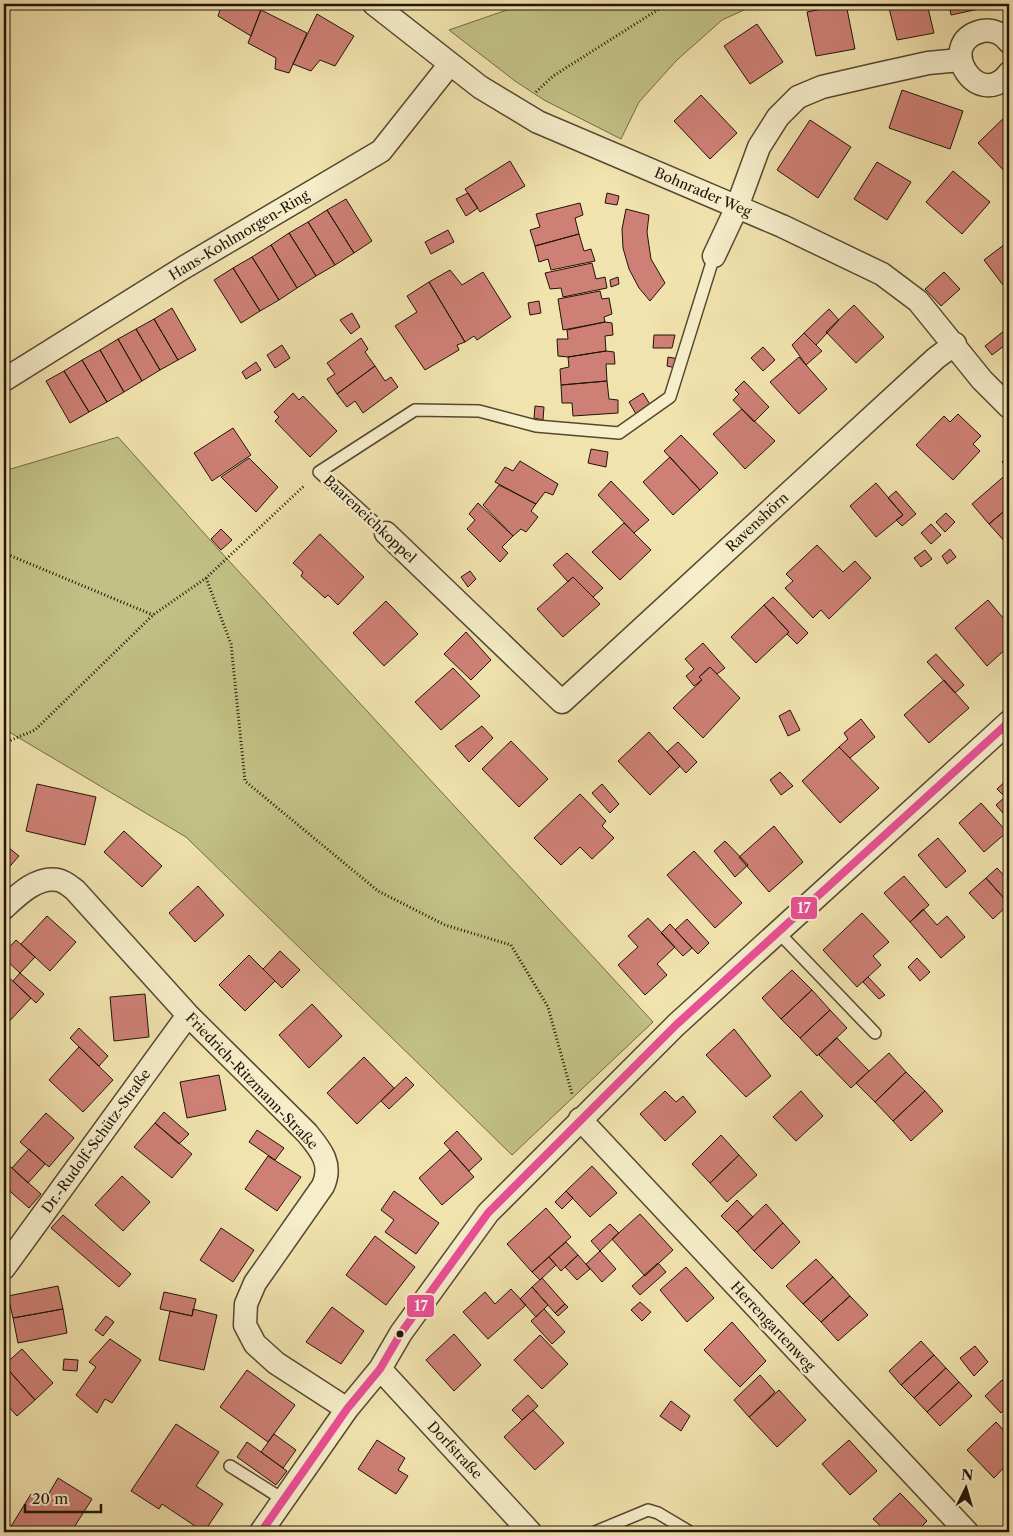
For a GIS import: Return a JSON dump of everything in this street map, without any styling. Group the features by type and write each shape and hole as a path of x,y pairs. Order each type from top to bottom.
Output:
{"street":[{"name":"Bohnrader Weg","path":"374,4 480,87 538,122 737,207 882,274 918,301 982,380 1009,407"},
{"path":"1009,42 996,32 985,30 975,33 967,40 962,49 960,60 963,70 970,78 979,83 990,84 1000,82 1009,73"},
{"name":"Baareneichkoppel","path":"714,256 737,207 758,147 778,117 798,98 822,87 928,63 960,60"},
{"name":"Hans-Kohlmorgen-Ring","path":"4,380 175,273 381,151 450,64"},
{"name":"Ravenshörn","path":"562,702 929,364 954,344"},
{"name":"Baareneichkoppel","path":"386,533 562,702"},
{"path":"261,1532 348,1409 380,1369 401,1333 488,1213 580,1119 676,1026 1009,722"},
{"name":"Friedrich-Ritzmann-Straße","path":"4,908 26,888 41,882 58,880 75,890 188,1015 307,1133 322,1153 328,1166 327,1178 254,1283 246,1304 245,1325 255,1344 276,1363 348,1409"},
{"name":"Dr.-Rudolf-Schütz-Straße","path":"4,1268 188,1015"},
{"name":"Herrengartenweg","path":"580,1119 967,1532"},
{"name":"Dorfstraße","path":"380,1369 530,1532"}],"lane":[{"name":"Baareneichkoppel","path":"386,533 319,472 414,410 479,411 536,426 619,433 670,397 714,256"},
{"path":"778,932 875,1033"},
{"path":"230,1466 284,1500"},
{"path":"595,1532 648,1510 658,1513 690,1532"}],"path":[{"path":"517,110 552,76 667,4"},
{"path":"4,743 35,730 153,615 206,578 319,472"},
{"path":"4,553 153,615"},
{"path":"206,578 231,644 245,781 378,891 446,925 511,945 548,1007 580,1119"}],"shaded area":[{"path":"524,4 757,4 722,20 677,60 639,102 621,139 544,100 515,81 449,30"},
{"path":"118,437 219,550 653,1022 512,1155 186,837 4,729 4,471"}],"building":[{"path":"222,4 263,4 251,36 218,16"},
{"path":"846,4 855,49 816,56 807,12"},
{"path":"910,4 927,4 934,33 897,40 889,8"},
{"path":"949,4 1002,4 951,15"},
{"path":"261,10 307,33 289,73 275,69 276,58 248,43"},
{"path":"317,14 354,36 335,66 320,60 311,71 293,64"},
{"path":"757,24 783,62 750,84 724,46"},
{"path":"902,90 963,111 950,149 889,128"},
{"path":"701,95 737,133 710,159 674,121"},
{"path":"1009,113 1009,176 978,143"},
{"path":"810,120 851,147 818,198 777,170"},
{"path":"510,161 525,186 480,212 465,189"},
{"path":"877,162 911,182 887,220 854,199"},
{"path":"953,171 990,202 962,234 926,202"},
{"path":"468,193 478,208 466,216 456,199"},
{"path":"607,193 619,196 617,205 605,203"},
{"path":"346,199 372,241 354,253 327,210"},
{"path":"580,203 583,215 575,218 579,234 535,246 530,230 540,227 536,214"},
{"path":"626,209 649,215 647,232 651,259 665,283 650,301 639,288 629,269 623,248 622,229"},
{"path":"327,210 354,253 335,265 308,222"},
{"path":"308,222 335,265 316,276 289,233"},
{"path":"448,230 454,242 431,254 425,242"},
{"path":"289,233 316,276 297,288 271,245"},
{"path":"579,234 584,251 591,249 595,261 551,270 548,259 539,262 535,246"},
{"path":"1009,241 1009,280 1003,285 984,260"},
{"path":"271,245 297,288 279,300 252,257"},
{"path":"252,257 279,300 260,311 233,268"},
{"path":"592,263 596,279 605,277 607,288 563,297 561,288 550,289 545,273"},
{"path":"233,268 260,311 241,323 214,280"},
{"path":"450,270 462,285 483,272 511,317 477,340 474,336 465,342 429,282"},
{"path":"944,272 960,289 941,306 925,289"},
{"path":"618,277 619,284 611,287 610,280"},
{"path":"429,282 465,342 457,345 459,350 425,370 395,326 417,312 407,296"},
{"path":"600,291 602,299 609,298 612,314 604,317 605,322 563,330 558,299"},
{"path":"539,301 541,313 530,315 528,303"},
{"path":"854,305 884,337 856,363 826,332"},
{"path":"172,308 196,350 178,360 154,319"},
{"path":"829,309 839,320 816,345 804,333"},
{"path":"352,313 360,327 351,334 340,320"},
{"path":"154,319 178,360 160,370 136,329"},
{"path":"605,322 612,323 613,335 605,336 606,351 568,357 558,356 557,339 568,339 567,330"},
{"path":"1009,327 1009,342 992,355 985,346"},
{"path":"136,329 160,370 142,381 118,339"},
{"path":"804,333 822,351 806,365 792,345"},
{"path":"654,335 675,335 672,348 653,348"},
{"path":"361,338 368,349 365,352 375,366 337,394 327,379 335,374 327,363"},
{"path":"118,339 142,381 124,392 100,350"},
{"path":"282,345 290,358 275,368 267,355"},
{"path":"763,347 775,360 763,371 751,358"},
{"path":"100,350 124,392 107,402 82,360"},
{"path":"606,351 614,352 615,364 606,364 607,381 561,385 560,369 569,367 568,357"},
{"path":"668,357 679,359 676,368 667,366"},
{"path":"799,357 827,389 799,414 770,382"},
{"path":"82,360 107,402 89,412 64,371"},
{"path":"256,362 261,370 246,379 242,372"},
{"path":"375,366 385,381 391,377 398,387 363,413 355,401 347,407 337,394"},
{"path":"64,371 89,412 70,423 46,381"},
{"path":"607,381 609,399 618,400 618,413 573,416 572,403 562,403 561,385"},
{"path":"744,381 769,407 754,422 733,400 739,394 735,390"},
{"path":"293,393 299,400 303,396 337,431 310,457 275,421 279,417 274,412"},
{"path":"643,393 651,406 636,414 629,402"},
{"path":"535,406 544,407 543,420 534,418"},
{"path":"742,409 775,441 745,469 713,434"},
{"path":"958,414 981,436 973,444 980,451 953,480 916,445 944,416 950,422"},
{"path":"233,428 251,455 212,481 194,453"},
{"path":"681,435 718,473 700,490 664,451"},
{"path":"591,449 608,452 606,467 588,463"},
{"path":"1009,454 1009,469 1002,462"},
{"path":"670,457 700,490 673,515 643,482"},
{"path":"249,458 278,487 256,512 221,477"},
{"path":"520,461 558,484 553,495 545,492 536,504 495,482 505,467 513,471"},
{"path":"1009,472 1009,507 989,524 972,504"},
{"path":"611,481 649,520 634,533 598,495"},
{"path":"876,483 903,515 876,537 850,506"},
{"path":"499,485 536,504 531,511 538,517 526,532 521,529 513,536 483,505"},
{"path":"896,491 916,514 902,526 896,520 903,515 888,498"},
{"path":"478,503 513,536 502,547 508,553 500,562 467,529 475,520 469,514"},
{"path":"1009,507 1009,542 1007,544 989,524"},
{"path":"946,513 955,522 945,532 936,522"},
{"path":"624,523 651,550 620,580 592,552"},
{"path":"931,524 941,535 931,544 921,533"},
{"path":"221,529 232,540 221,550 211,539"},
{"path":"320,534 364,577 338,605 328,595 325,598 301,576 303,572 293,563"},
{"path":"817,545 843,572 855,561 871,578 829,619 821,610 813,618 785,588 793,581 786,574"},
{"path":"950,549 956,557 947,564 942,556"},
{"path":"925,550 932,559 921,567 914,558"},
{"path":"567,553 603,588 593,597 573,577 568,582 553,565"},
{"path":"470,571 476,579 468,587 461,577"},
{"path":"573,577 600,604 563,637 537,609"},
{"path":"773,597 808,633 797,644 787,634 789,632 764,605"},
{"path":"988,600 1009,625 1009,646 987,666 955,628"},
{"path":"386,601 418,634 384,666 353,633"},
{"path":"764,605 789,632 756,663 731,637"},
{"path":"466,632 491,660 471,680 444,654"},
{"path":"703,643 725,668 717,674 710,667 699,677 702,680 694,686 686,676 694,669 685,659"},
{"path":"936,654 964,685 955,693 927,662"},
{"path":"710,667 740,698 703,738 673,708 702,680 699,677"},
{"path":"453,668 480,696 441,730 415,702"},
{"path":"944,680 969,708 929,743 904,715"},
{"path":"790,710 800,730 788,736 779,716"},
{"path":"861,719 875,737 850,758 839,747 848,739 844,733"},
{"path":"482,726 493,738 469,762 455,746"},
{"path":"649,732 680,766 650,795 618,761"},
{"path":"511,741 548,779 519,807 482,769"},
{"path":"678,742 697,762 686,773 667,752"},
{"path":"839,747 879,788 840,823 802,781"},
{"path":"780,772 793,786 781,795 770,780"},
{"path":"1009,778 1009,820 996,805 1005,797 997,789"},
{"path":"37,784 96,797 85,845 26,831"},
{"path":"602,784 619,804 610,813 592,793"},
{"path":"580,794 606,821 602,826 614,838 592,859 580,847 561,865 534,838"},
{"path":"981,803 1007,832 984,852 959,823"},
{"path":"774,826 803,862 769,892 739,857"},
{"path":"124,831 162,866 142,887 104,852"},
{"path":"938,838 966,871 946,888 918,855"},
{"path":"725,841 748,865 735,877 714,851"},
{"path":"4,844 19,856 4,873"},
{"path":"694,851 742,903 715,928 667,875"},
{"path":"997,868 1009,881 1009,904 986,878"},
{"path":"904,876 929,905 910,922 884,893"},
{"path":"986,878 1009,904 993,919 969,893"},
{"path":"198,886 224,915 195,942 169,913"},
{"path":"923,909 937,925 947,916 965,937 941,958 910,922"},
{"path":"862,913 889,942 873,956 881,965 857,987 823,950"},
{"path":"47,916 76,942 50,971 21,944"},
{"path":"648,918 675,947 657,964 667,975 645,995 618,965 638,947 628,936"},
{"path":"687,919 709,943 698,954 675,930"},
{"path":"670,924 692,948 683,956 661,933"},
{"path":"16,940 35,957 20,973 4,958 4,953"},
{"path":"280,951 300,970 282,988 263,969"},
{"path":"249,955 275,981 245,1011 219,985"},
{"path":"917,958 930,972 920,981 908,967"},
{"path":"792,970 812,990 781,1019 762,998"},
{"path":"4,973 31,998 4,1027"},
{"path":"20,973 44,994 36,1003 13,981"},
{"path":"868,977 885,995 879,999 863,982"},
{"path":"812,990 830,1010 800,1038 781,1019"},
{"path":"145,994 149,1037 114,1041 110,997"},
{"path":"312,1004 342,1036 309,1068 279,1035"},
{"path":"830,1010 847,1028 817,1056 800,1038"},
{"path":"79,1028 108,1056 99,1066 70,1038"},
{"path":"734,1029 771,1076 746,1097 706,1055"},
{"path":"837,1038 869,1071 851,1088 819,1055"},
{"path":"79,1047 113,1080 83,1112 49,1080"},
{"path":"889,1053 906,1072 875,1102 856,1083"},
{"path":"364,1057 394,1088 357,1124 327,1093"},
{"path":"906,1072 925,1091 893,1121 875,1102"},
{"path":"219,1075 226,1110 187,1118 180,1082"},
{"path":"406,1077 414,1085 389,1109 381,1101"},
{"path":"665,1091 676,1102 683,1096 696,1112 665,1141 640,1114"},
{"path":"801,1091 823,1116 796,1141 773,1117"},
{"path":"925,1091 943,1111 911,1141 893,1121"},
{"path":"164,1112 189,1134 179,1144 155,1123"},
{"path":"46,1113 74,1138 49,1167 20,1142"},
{"path":"155,1123 192,1154 172,1178 134,1147"},
{"path":"257,1130 284,1148 275,1160 249,1142"},
{"path":"457,1131 482,1159 469,1171 444,1143"},
{"path":"721,1135 739,1155 710,1183 692,1164"},
{"path":"29,1149 45,1164 28,1183 12,1168"},
{"path":"450,1150 474,1177 442,1205 419,1178"},
{"path":"739,1155 757,1175 727,1202 710,1183"},
{"path":"268,1156 301,1177 277,1211 245,1189"},
{"path":"4,1161 41,1194 29,1208 4,1186"},
{"path":"592,1166 617,1193 590,1217 566,1191"},
{"path":"122,1176 150,1202 123,1231 95,1205"},
{"path":"394,1191 439,1223 416,1254 385,1232 394,1220 381,1210"},
{"path":"566,1191 573,1198 562,1209 555,1202"},
{"path":"737,1200 753,1217 737,1232 721,1216"},
{"path":"766,1204 783,1223 754,1251 737,1232"},
{"path":"546,1208 571,1237 532,1272 507,1244"},
{"path":"640,1214 673,1250 645,1276 612,1239"},
{"path":"63,1215 131,1274 119,1287 51,1228"},
{"path":"783,1223 800,1242 772,1269 754,1251"},
{"path":"610,1224 619,1233 600,1251 591,1241"},
{"path":"221,1228 254,1250 233,1282 200,1260"},
{"path":"375,1236 415,1267 386,1305 346,1275"},
{"path":"566,1242 578,1255 561,1271 549,1257"},
{"path":"600,1251 616,1269 602,1282 586,1264"},
{"path":"578,1255 590,1269 577,1280 565,1267"},
{"path":"549,1257 556,1265 540,1280 532,1272"},
{"path":"816,1259 833,1277 803,1304 786,1286"},
{"path":"658,1263 666,1272 640,1295 632,1286"},
{"path":"686,1267 714,1298 687,1322 660,1290"},
{"path":"833,1277 850,1296 821,1322 803,1304"},
{"path":"542,1278 565,1304 555,1313 532,1287"},
{"path":"58,1286 63,1309 13,1318 8,1296"},
{"path":"532,1287 548,1305 536,1317 520,1299"},
{"path":"511,1289 526,1305 488,1339 463,1312 485,1292 495,1304"},
{"path":"164,1292 196,1299 192,1316 160,1309"},
{"path":"850,1296 868,1315 838,1341 821,1322"},
{"path":"640,1302 651,1312 642,1321 631,1310"},
{"path":"565,1304 568,1307 558,1316 555,1313"},
{"path":"332,1307 364,1331 341,1364 306,1342"},
{"path":"63,1309 67,1333 18,1343 13,1318"},
{"path":"193,1309 217,1315 204,1370 159,1360 170,1311 192,1316"},
{"path":"544,1309 565,1332 552,1344 531,1321"},
{"path":"106,1316 114,1322 103,1336 95,1330"},
{"path":"732,1322 766,1361 740,1387 704,1350"},
{"path":"454,1334 481,1365 454,1391 426,1360"},
{"path":"540,1335 568,1364 542,1389 514,1360"},
{"path":"110,1339 141,1360 112,1403 105,1399 97,1413 76,1395 96,1367 89,1362"},
{"path":"921,1341 934,1355 901,1385 889,1371"},
{"path":"975,1346 988,1362 974,1376 960,1358"},
{"path":"22,1349 53,1383 35,1400 4,1365"},
{"path":"934,1355 946,1368 914,1398 901,1385"},
{"path":"64,1359 78,1360 77,1371 63,1370"},
{"path":"4,1365 35,1400 17,1416 4,1402"},
{"path":"946,1368 959,1382 927,1412 914,1398"},
{"path":"247,1370 295,1405 268,1442 220,1407"},
{"path":"760,1375 775,1392 749,1417 734,1400"},
{"path":"1002,1380 1009,1387 1009,1405 1001,1413 985,1396"},
{"path":"959,1382 972,1396 940,1426 927,1412"},
{"path":"779,1390 806,1420 777,1447 749,1417"},
{"path":"528,1395 538,1406 522,1420 512,1410"},
{"path":"671,1401 690,1416 681,1431 660,1416"},
{"path":"533,1410 564,1443 535,1470 504,1437"},
{"path":"996,1422 1009,1436 1009,1462 994,1478 967,1450"},
{"path":"176,1424 219,1452 196,1486 223,1504 204,1532 162,1504 159,1509 131,1491"},
{"path":"274,1434 296,1450 283,1468 261,1452"},
{"path":"377,1440 405,1458 398,1470 408,1476 396,1494 358,1469"},
{"path":"849,1440 877,1471 850,1495 822,1464"},
{"path":"247,1442 287,1471 276,1485 237,1457"},
{"path":"58,1478 92,1499 73,1529 77,1532 16,1532 10,1528 31,1494 44,1502"},
{"path":"900,1493 927,1521 916,1532 887,1532 873,1519"}],"transit line":[{"name":"17","path":"261,1532 347,1409 380,1369 401,1333 488,1213 676,1025 1009,722"}]}
